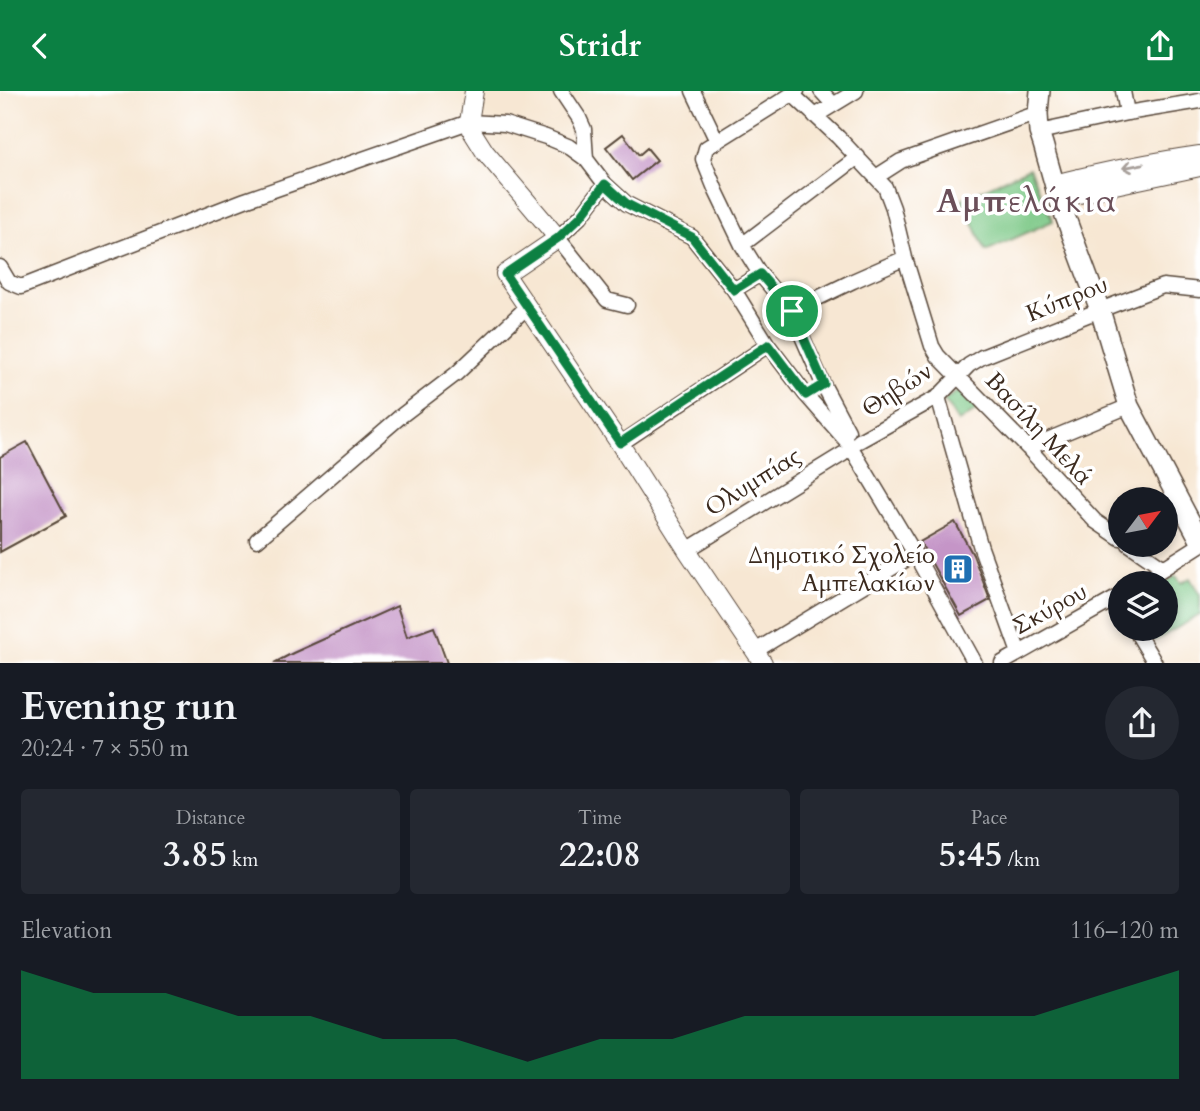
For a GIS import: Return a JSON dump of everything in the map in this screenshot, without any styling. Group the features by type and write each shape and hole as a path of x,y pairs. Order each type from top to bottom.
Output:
{"main road":[{"path":"1040,91 1039,123 1057,192 1100,310 1129,406 1193,514 1200,540"}],"street":[{"path":"474,91 469,122 485,152 607,300 627,305"},
{"path":"561,91 584,129 586,159"},
{"path":"693,91 717,141"},
{"path":"821,91 833,104"},
{"path":"815,116 856,91"},
{"path":"1123,91 1127,113"},
{"path":"795,93 706,148 703,159 742,245 760,274 792,311 824,384 806,395"},
{"name":"Βασίλη Μελά","path":"795,93 885,187 932,345 939,356 1095,521 1108,530"},
{"path":"876,177 901,161 1039,123 1200,101"},
{"path":"0,267 9,282 21,287 245,199 469,122 505,124 546,137 568,146 586,159 605,184 627,204 692,237 734,290 768,345 806,395 849,444 915,554 975,663"},
{"path":"1057,192 1166,160 1200,155"},
{"path":"742,245 858,157"},
{"path":"1057,192 1115,185 1200,167"},
{"path":"605,184 581,216 558,238 505,274 620,443 759,657 915,554"},
{"path":"792,311 905,258"},
{"path":"734,290 760,274"},
{"name":"Κύπρου","path":"958,376 982,357 1163,286 1200,289"},
{"path":"257,540 392,424 456,374 528,306"},
{"path":"620,443 768,345"},
{"name":"Θηβών","path":"824,384 853,436 938,397 958,376"},
{"path":"938,397 981,548 1018,653"},
{"path":"1028,448 1129,406"},
{"name":"Ολυμπίας","path":"687,550 843,454"},
{"path":"1159,571 1200,545"},
{"path":"1148,557 1164,568"},
{"name":"Σκύρου","path":"1002,663 1108,606"},
{"path":"1142,641 1155,663"}],"green space":[{"path":"1029,168 1053,221 986,251 962,199"},
{"path":"964,388 977,410 958,422 944,400"},
{"path":"1190,578 1200,595 1200,615 1178,627 1178,579 1181,583"}],"building":[{"path":"623,134 639,155 647,148 657,160 632,180 606,147"},
{"path":"27,442 66,516 0,552 0,457"},
{"name":"Δημοτικό Σχολείο Αμπελακίων","path":"955,522 973,555 990,600 961,616 920,542"},
{"path":"397,606 407,637 434,627 447,663 274,663 293,653"}],"place":[{"name":"Δημοτικό Σχολείο Αμπελακίων","path":"958,569"}],"district":[{"name":"Αμπελάκια","path":"1027,202"}],"route":[{"path":"605,184 627,204 692,237 734,290 760,274 792,311 824,384 806,395 768,345 620,443 505,274 558,238 581,216 605,184"}]}
